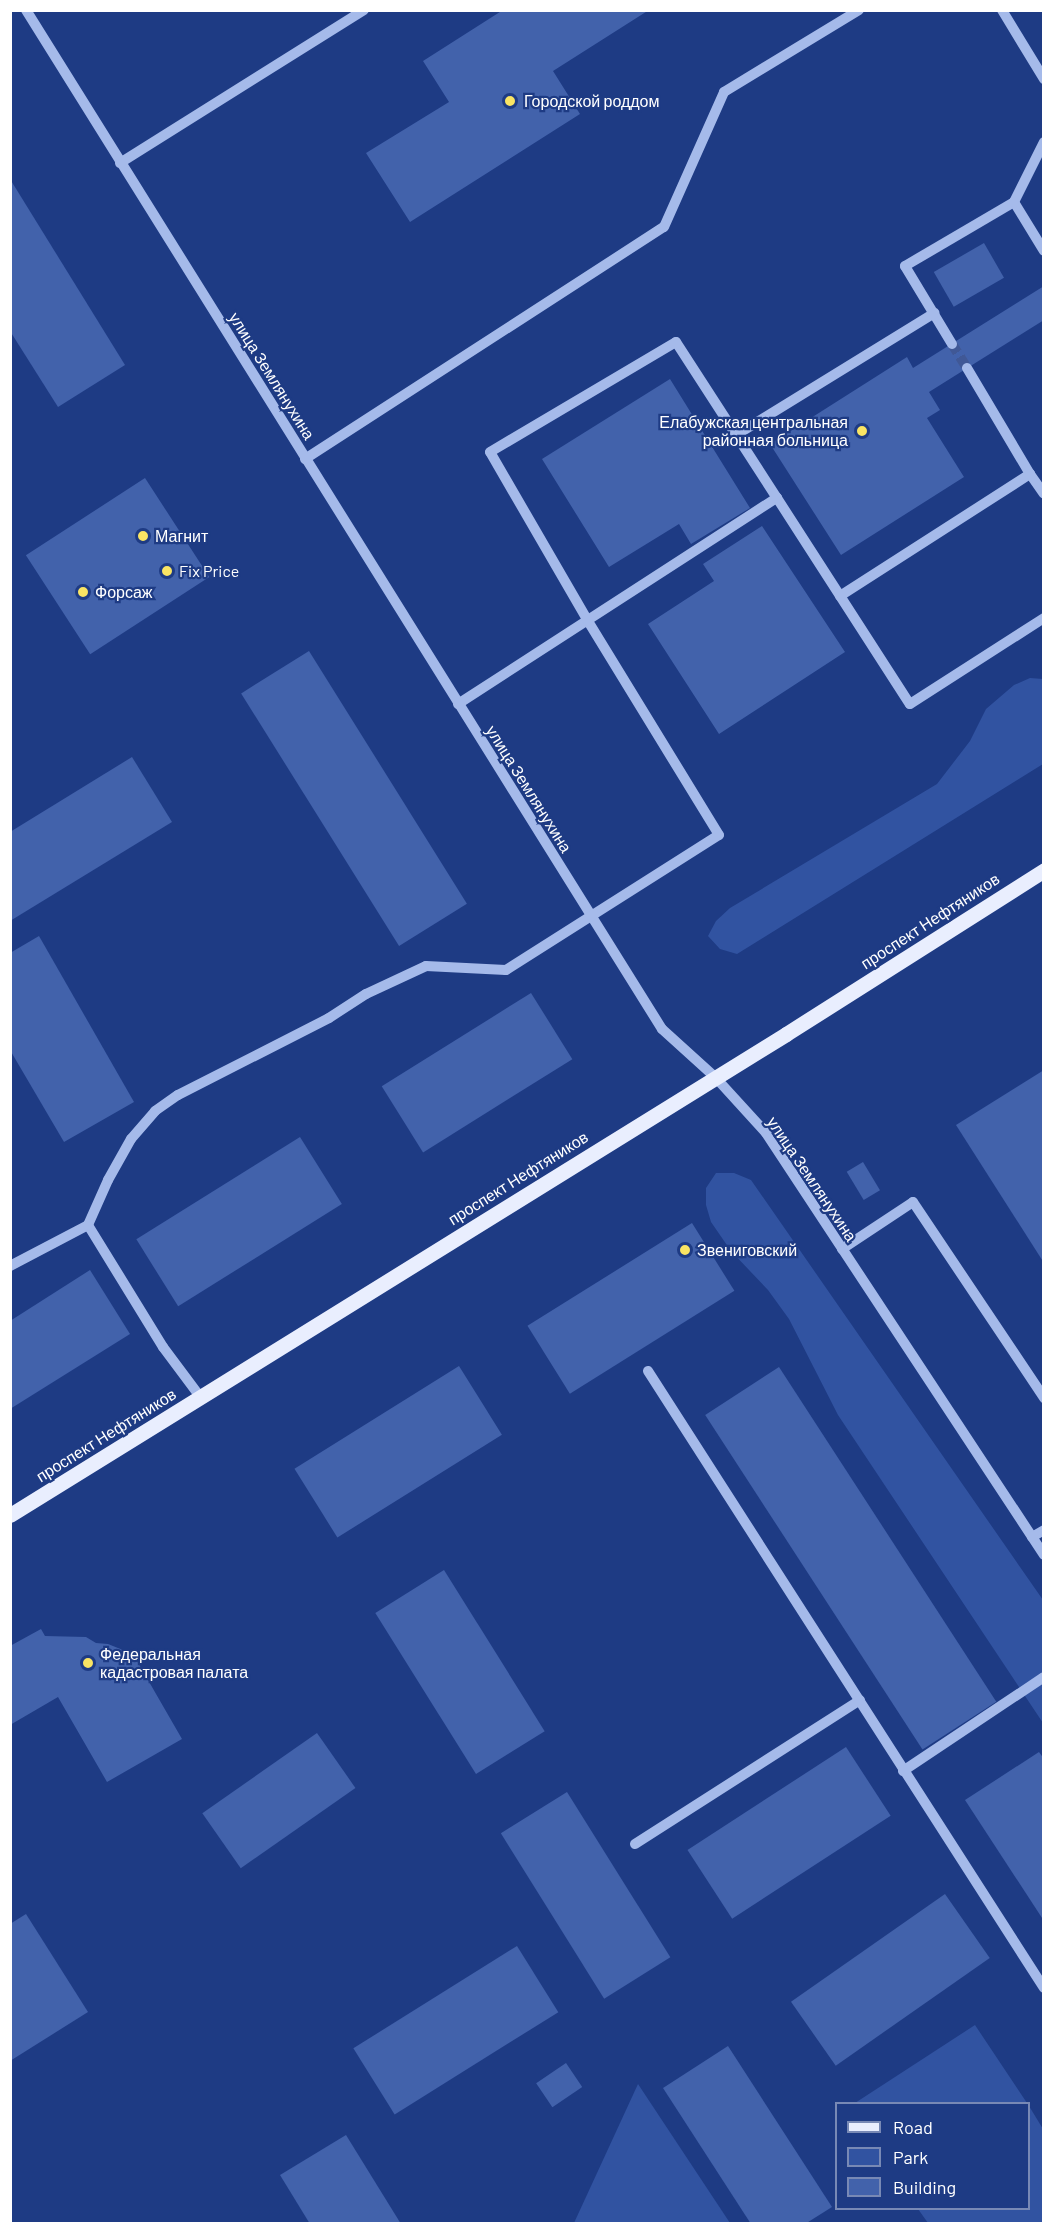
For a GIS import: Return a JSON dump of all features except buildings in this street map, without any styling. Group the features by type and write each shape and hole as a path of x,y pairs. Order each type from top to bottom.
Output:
{"main road":[{"name":"проспект Нефтяников","path":"10,1515 201,1398 640,1122 716,1078 1044,870"}],"street":[{"name":"улица Землянухина","path":"26,10 662,1029 716,1078 766,1133 1044,1555"},
{"path":"120,164 364,10"},
{"path":"305,459 664,227 724,92 859,10"},
{"path":"1002,10 1044,79"},
{"path":"952,344 905,266 1014,202 1044,142"},
{"path":"1014,202 1044,251"},
{"path":"736,435 934,313"},
{"path":"10,1266 88,1225 130,1139 155,1111 178,1095 329,1018 366,994 426,966 506,970 719,835 588,621 490,452 676,342 910,704 1044,618"},
{"path":"967,368 1044,494"},
{"path":"840,596 1030,474"},
{"path":"458,704 777,498"},
{"path":"842,1249 913,1202 1044,1398"},
{"path":"88,1225 163,1347 201,1398"},
{"path":"648,1371 1044,1988"},
{"path":"1032,1537 1044,1530"},
{"path":"903,1771 1044,1677"},
{"path":"635,1844 860,1700"}],"green space":[{"path":"1030,678 1043,679 1043,764 737,954 720,949 708,936 716,921 730,908 937,784 970,741 986,709 1014,685"},
{"path":"716,1173 734,1173 751,1180 1043,1600 1043,1723 838,1415 789,1319 768,1290 731,1251 711,1222 706,1205 706,1188"},
{"path":"975,2025 1026,2102 857,2102"},
{"path":"638,2084 730,2223 574,2223"},
{"path":"1030,2108 1043,2129 1043,2223 928,2223 919,2210 1030,2210"}],"tunnel":[{"path":"952,344 967,368"}],"place":[{"name":"Городской роддом","path":"510,101"},
{"name":"Елабужская центральная районная больница","path":"862,431"},
{"name":"Магнит","path":"143,536"},
{"name":"Fix Price","path":"167,571"},
{"name":"Форсаж","path":"83,592"},
{"name":"Звениговский","path":"685,1250"},
{"name":"Федеральная кадастровая палата","path":"88,1663"}]}
